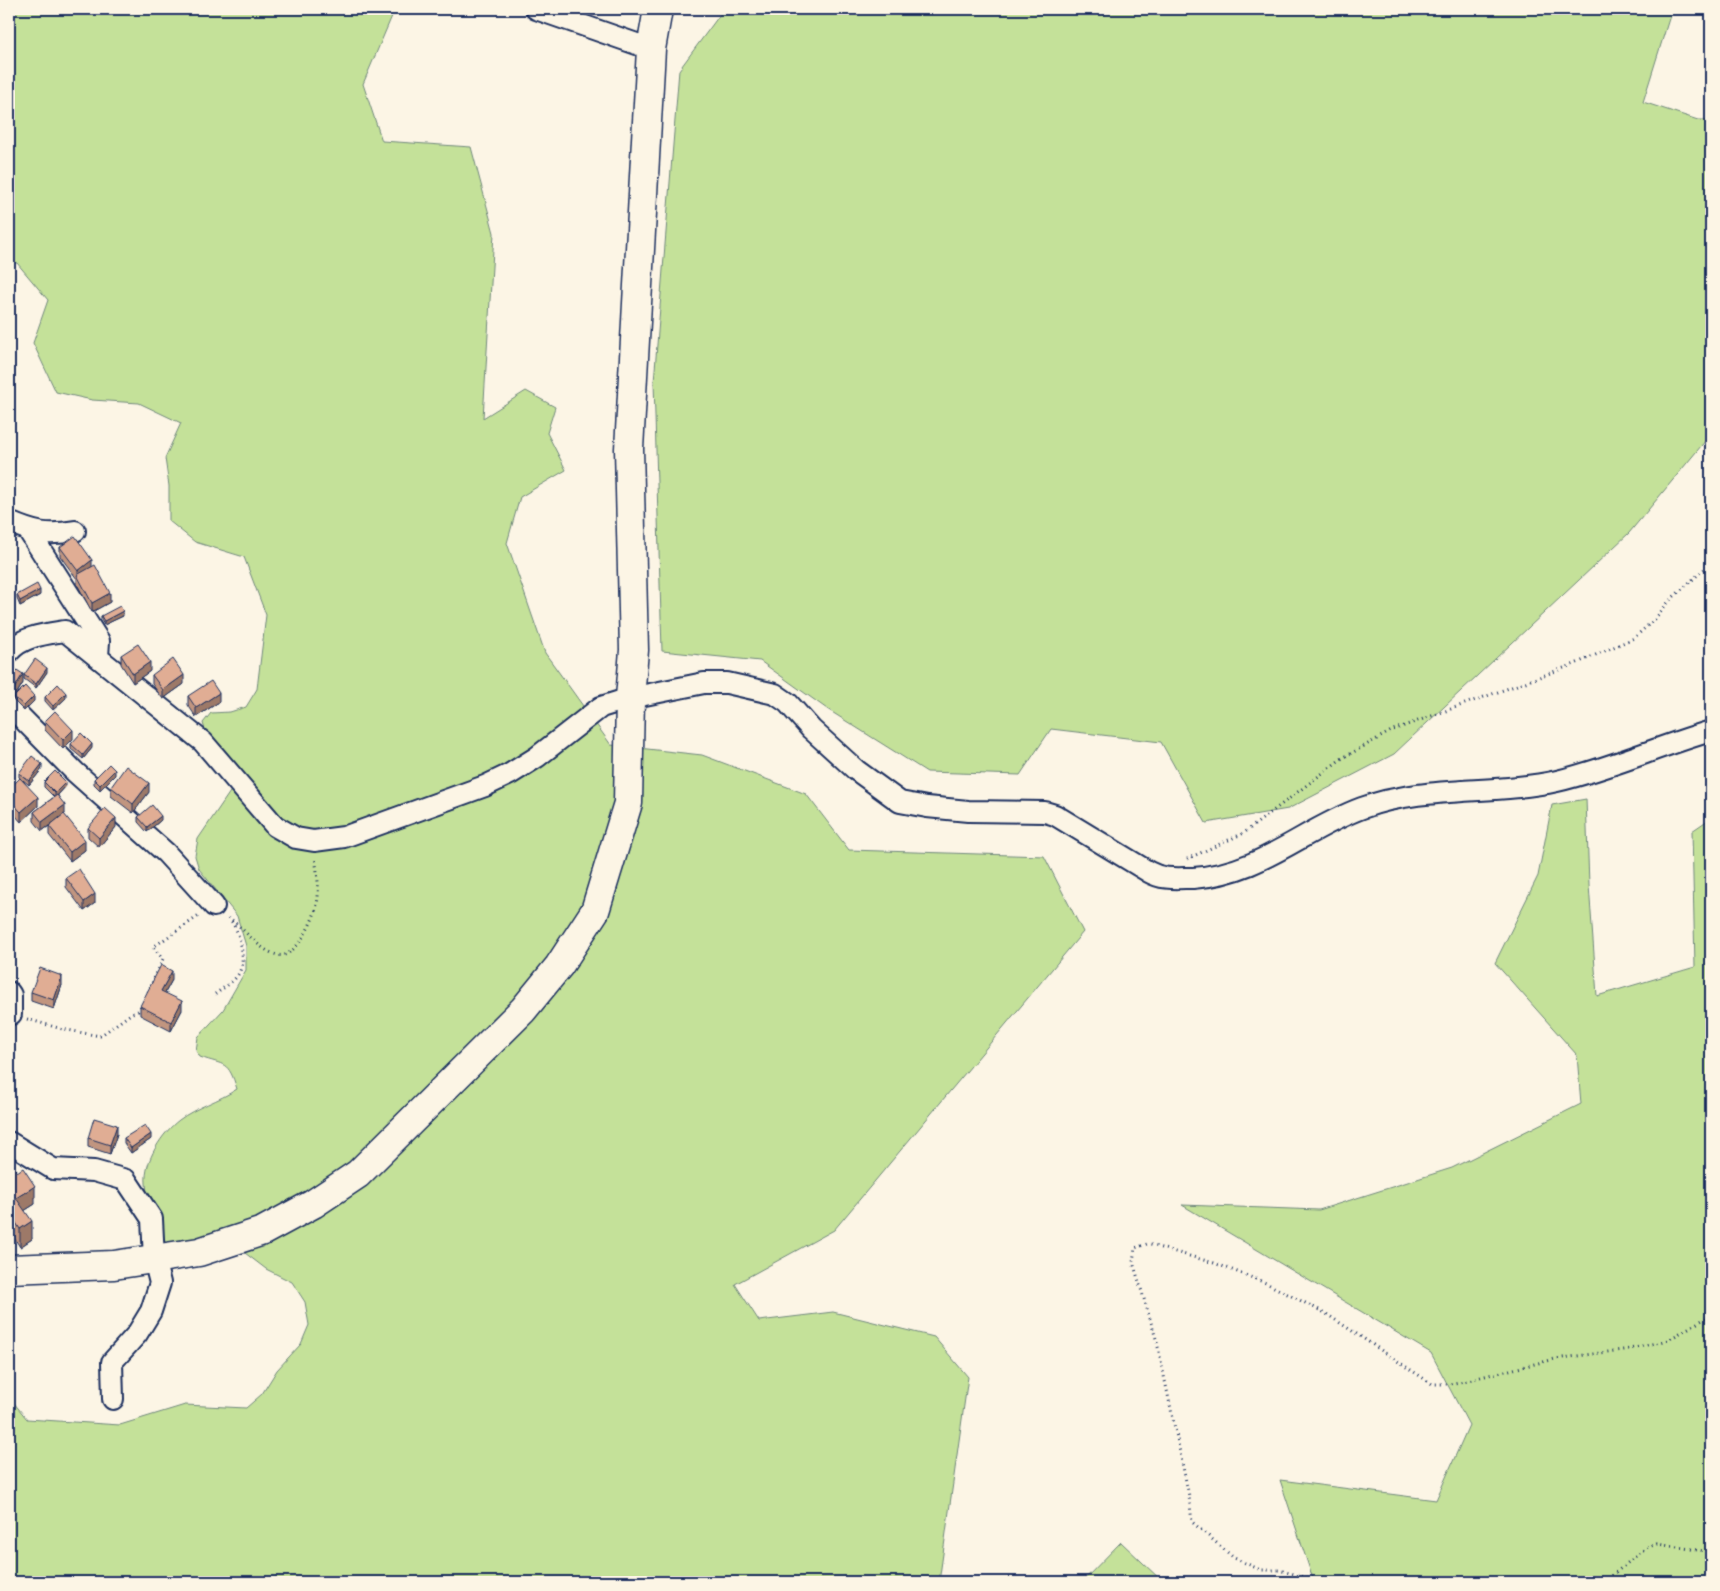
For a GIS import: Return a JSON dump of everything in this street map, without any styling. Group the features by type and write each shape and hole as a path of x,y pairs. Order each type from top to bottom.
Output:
{"street":[{"path":"536,9 651,49"},
{"path":"9,1268 114,1265 199,1252 263,1231 313,1204 351,1179 523,1010 559,966 595,911 628,803 630,698 634,650 629,449 651,49 658,9"},
{"path":"9,522 28,530 55,535 75,531"},
{"path":"28,530 99,641 98,657"},
{"path":"9,652 14,646 37,635 65,631 203,742 275,826 296,838 314,842 344,838 485,786 510,774 537,757 601,707 630,698 704,683 727,683 775,694 856,770 900,802 968,811 1045,812 1064,820 1148,872 1158,877 1172,879 1218,875 1246,867 1339,818 1362,808 1398,798 1555,782 1711,731"},
{"path":"9,705 75,772 166,854 222,912"},
{"path":"9,992 11,995 10,1014"},
{"path":"9,1142 53,1169 94,1171 126,1180 152,1219 154,1259 160,1283 151,1311 138,1334 112,1362 113,1399"}],"path":[{"path":"1184,860 1244,833 1341,759 1393,730 1575,664 1634,638 1670,600 1711,563"},
{"path":"222,912 247,932 266,951 279,956 286,956 293,951 314,917 318,903 314,842"},
{"path":"146,994 163,959 153,947 222,912"},
{"path":"215,994 230,984 239,973 242,961 240,942 222,912"},
{"path":"10,1014 62,1029 100,1036 132,1013 138,1011 142,1002"},
{"path":"1322,1582 1279,1570 1261,1570 1234,1558 1192,1522 1189,1496 1157,1342 1133,1262 1135,1248 1147,1244 1214,1263 1266,1283 1325,1313 1375,1344 1409,1370 1432,1384 1449,1384 1555,1358 1630,1349 1668,1340 1711,1315"},
{"path":"1604,1582 1646,1548 1657,1544 1711,1552"}],"green space":[{"path":"9,9 395,9 363,84 382,141 471,147 494,233 483,418 526,391 555,407 547,433 566,470 520,497 507,543 545,653 611,745 702,755 806,794 849,850 1044,856 1083,932 834,1230 735,1284 759,1321 833,1312 934,1337 968,1377 939,1582 9,1582 9,1397 27,1419 120,1425 185,1405 246,1408 262,1394 277,1370 301,1344 309,1325 305,1302 292,1282 266,1269 245,1253 210,1242 163,1247 148,1199 146,1175 148,1166 155,1148 166,1132 186,1115 237,1089 231,1073 225,1066 200,1057 196,1051 198,1037 223,1010 246,970 246,946 237,916 199,869 195,856 198,839 234,786 208,740 203,723 211,713 230,712 246,707 257,689 266,615 244,557 195,542 169,521 169,486 165,458 181,423 139,403 92,400 56,392 33,343 48,300 17,263 9,263"},
{"path":"724,9 1672,9 1643,102 1698,120 1711,120 1711,434 1629,533 1394,754 1288,809 1206,823 1161,742 1051,729 1020,775 927,772 827,709 760,661 662,651 654,382 679,70"},
{"path":"1586,799 1589,885 1597,996 1695,967 1692,831 1711,818 1711,1582 1314,1582 1280,1480 1436,1500 1469,1425 1431,1353 1182,1205 1319,1210 1452,1168 1581,1104 1577,1055 1495,963 1538,876 1552,805"},
{"path":"1121,1542 1163,1582 1082,1582"}],"building":[{"path":"75,536 92,560 78,571 60,547"},
{"path":"95,565 110,593 92,603 77,575"},
{"path":"37,584 40,590 20,601 17,595"},
{"path":"120,606 123,611 104,621 101,616"},
{"path":"138,644 150,662 133,674 121,655"},
{"path":"35,659 47,668 36,684 24,675"},
{"path":"173,659 184,675 163,690 152,675"},
{"path":"9,665 23,674 12,692 9,690"},
{"path":"211,681 219,693 196,708 188,696"},
{"path":"58,684 66,693 53,706 45,697"},
{"path":"25,686 34,696 24,706 14,697"},
{"path":"55,711 73,730 63,740 45,721"},
{"path":"9,729 14,733 9,738"},
{"path":"81,733 92,744 83,755 71,744"},
{"path":"32,756 42,764 29,781 19,773"},
{"path":"109,764 115,770 100,785 94,779"},
{"path":"126,766 149,783 133,804 111,787"},
{"path":"55,771 66,782 55,793 44,782"},
{"path":"20,778 38,797 21,812 9,799 9,789"},
{"path":"57,795 65,805 42,822 34,812"},
{"path":"152,805 161,816 147,827 138,817"},
{"path":"105,808 116,818 99,838 88,828"},
{"path":"64,814 85,840 70,852 49,826"},
{"path":"79,869 95,894 84,902 66,878"},
{"path":"161,965 172,971 161,991 182,1001 171,1022 140,1006"},
{"path":"40,968 62,976 54,1000 31,992"},
{"path":"94,1118 117,1125 110,1145 88,1138"},
{"path":"145,1125 151,1134 131,1148 124,1138"},
{"path":"9,1159 17,1172 23,1168 35,1186 16,1198 32,1221 20,1229 9,1212"}]}
